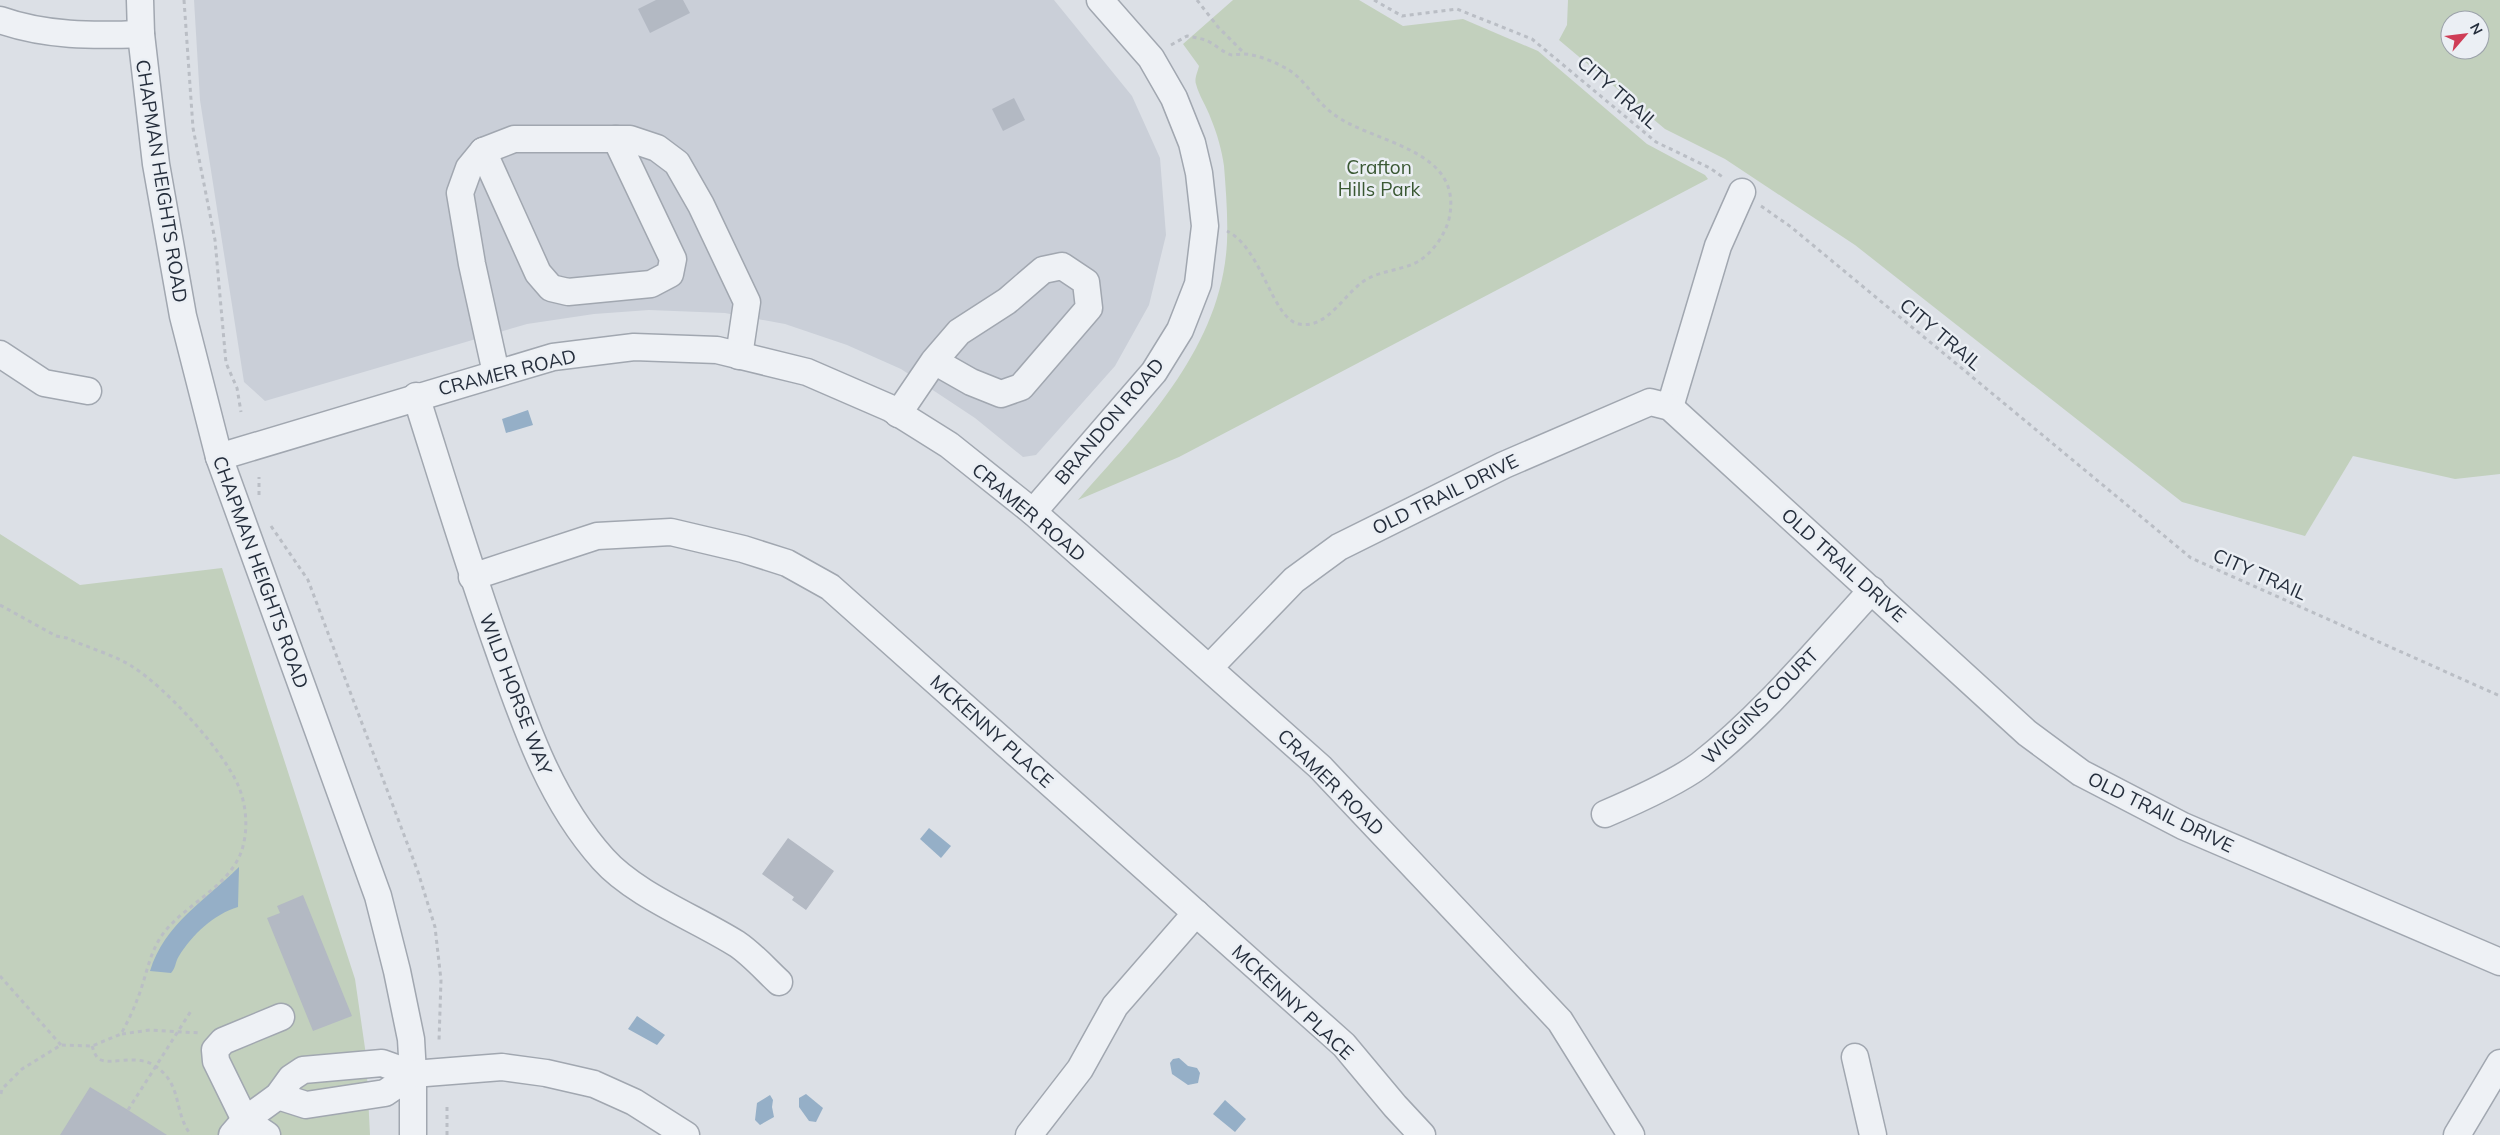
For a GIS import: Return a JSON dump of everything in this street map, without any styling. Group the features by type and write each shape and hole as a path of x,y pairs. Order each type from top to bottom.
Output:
{"street":[{"name":"CHAPMAN HEIGHTS ROAD","path":"140,0 141,34 156,164 181,306 219,457 378,896 397,971 410,1034 413,1074 412,1135"},
{"name":"BRANDON ROAD","path":"1033,512 1154,372 1180,330 1198,284 1204,226 1199,174 1192,143 1174,98 1151,58 1100,0"},
{"path":"0,20 49,33 141,34"},
{"path":"496,373 472,264 460,193 469,168 483,151 514,139 630,139 657,148 677,163 696,197 747,302 740,356"},
{"path":"483,151 538,273 551,288 568,292 651,284 670,274 673,259 616,139"},
{"path":"1670,407 1718,246 1742,192"},
{"path":"898,414 934,361 959,332 1007,301 1043,270 1062,266 1086,282 1089,308 1021,387 1001,394 971,382 934,361"},
{"name":"CRAMER ROAD","path":"219,457 416,396 553,357 634,347 717,350 806,372 898,414 949,445 1033,512 1320,766 1560,1021 1632,1135"},
{"path":"0,354 44,383 88,391"},
{"name":"WILD HORSE WAY","path":"416,396 472,576 544,772 582,833 604,861 629,882 739,946 779,982"},
{"name":"OLD TRAIL DRIVE","path":"1210,667 1294,580 1339,547 1504,465 1650,402 1670,407 2027,733 2081,773 2183,826 2500,962"},
{"name":"MCKENNY PLACE","path":"472,576 597,536 671,532 743,549 787,563 830,587 1344,1044 1395,1106 1422,1135"},
{"name":"WIGGINS COURT","path":"1605,814 1640,798 1699,766 1765,706 1872,590"},
{"path":"1029,1135 1080,1069 1115,1006 1196,913"},
{"path":"239,1127 216,1062 215,1050 223,1041 281,1017"},
{"path":"1855,1057 1873,1135"},
{"path":"239,1127 278,1096 291,1078 303,1070 382,1063 413,1074 502,1067 546,1073 594,1084 634,1102 686,1135"},
{"path":"2457,1135 2500,1063"},
{"path":"278,1096 306,1105 385,1093 413,1074"},
{"path":"239,1127 267,1135"}],"path":[{"path":"184,0 193,128 215,240 226,363 237,388 241,412"},
{"path":"1197,0 1218,27 1244,54"},
{"name":"CITY TRAIL","path":"1374,0 1402,16 1457,9 1532,39 1656,142 1710,168 1791,227 2191,558 2500,696"},
{"path":"1151,58 1187,36 1205,40 1231,55 1244,54 1289,71 1332,113 1376,136 1402,144 1421,156 1444,180 1452,205 1448,223 1430,254 1402,269 1382,272 1368,279 1357,285 1329,314 1315,322 1298,324 1282,314 1259,265 1234,234 1222,228 1204,226"},
{"path":"258,497 259,477"},
{"path":"269,523 308,580 418,872 435,928 441,980 440,1041"},
{"path":"0,605 56,636 67,638 131,665 151,679 198,729 224,762 238,785 243,799 246,826 240,856 220,881 166,930 157,943 138,999 121,1034"},
{"path":"0,976 61,1045"},
{"path":"128,1110 190,1011"},
{"path":"0,1098 1,1088 33,1060 61,1045 92,1046 121,1034 150,1030 200,1033 215,1050"},
{"path":"92,1046 96,1056 104,1061 136,1059 156,1066 176,1090 182,1122 191,1135"},
{"path":"447,1105 447,1135"}],"shaded area":[{"path":"194,0 1054,0 1132,96 1160,158 1166,235 1149,305 1115,366 1036,455 1023,457 975,418 901,369 847,345 785,324 725,313 649,310 594,314 527,324 265,401 244,382 200,100"}],"green space":[{"name":"Crafton Hills Park","path":"1233,0 1359,0 1403,26 1463,19 1538,51 1647,144 1705,175 1708,179 1179,457 1078,500 1128,443 1175,383 1195,350 1211,316 1222,280 1227,242 1224,166 1215,130 1196,84 1199,66 1183,44"},
{"path":"1568,0 2500,0 2500,474 2455,479 2353,456 2305,536 2182,502 1855,245 1725,159 1665,129 1559,40 1567,25"},
{"path":"0,534 80,585 222,568 355,979 366,1055 370,1135 0,1135"}],"water":[{"path":"528,410 533,425 506,433 502,419"},
{"path":"929,828 951,846 941,858 920,839"},
{"path":"239,867 238,907 220,915 204,926 190,940 179,956 171,973 150,971 165,939 176,926"},
{"path":"637,1016 665,1035 657,1045 628,1029"},
{"path":"1179,1058 1188,1066 1197,1068 1200,1073 1198,1083 1188,1085 1172,1074 1170,1063 1173,1059"},
{"path":"806,1094 823,1108 816,1122 809,1121 799,1107 799,1098"},
{"path":"770,1095 773,1100 774,1117 760,1125 755,1120 757,1103"},
{"path":"1225,1100 1246,1119 1235,1132 1213,1114"}],"building":[{"path":"656,0 683,0 690,13 650,33 638,9"},
{"path":"1014,98 1025,120 1003,131 992,109"},
{"path":"788,838 834,871 806,910 792,900 794,897 762,874"},
{"path":"303,895 352,1016 313,1031 267,918 280,913 277,906"},
{"path":"90,1087 128,1110 167,1135 60,1135"}]}
